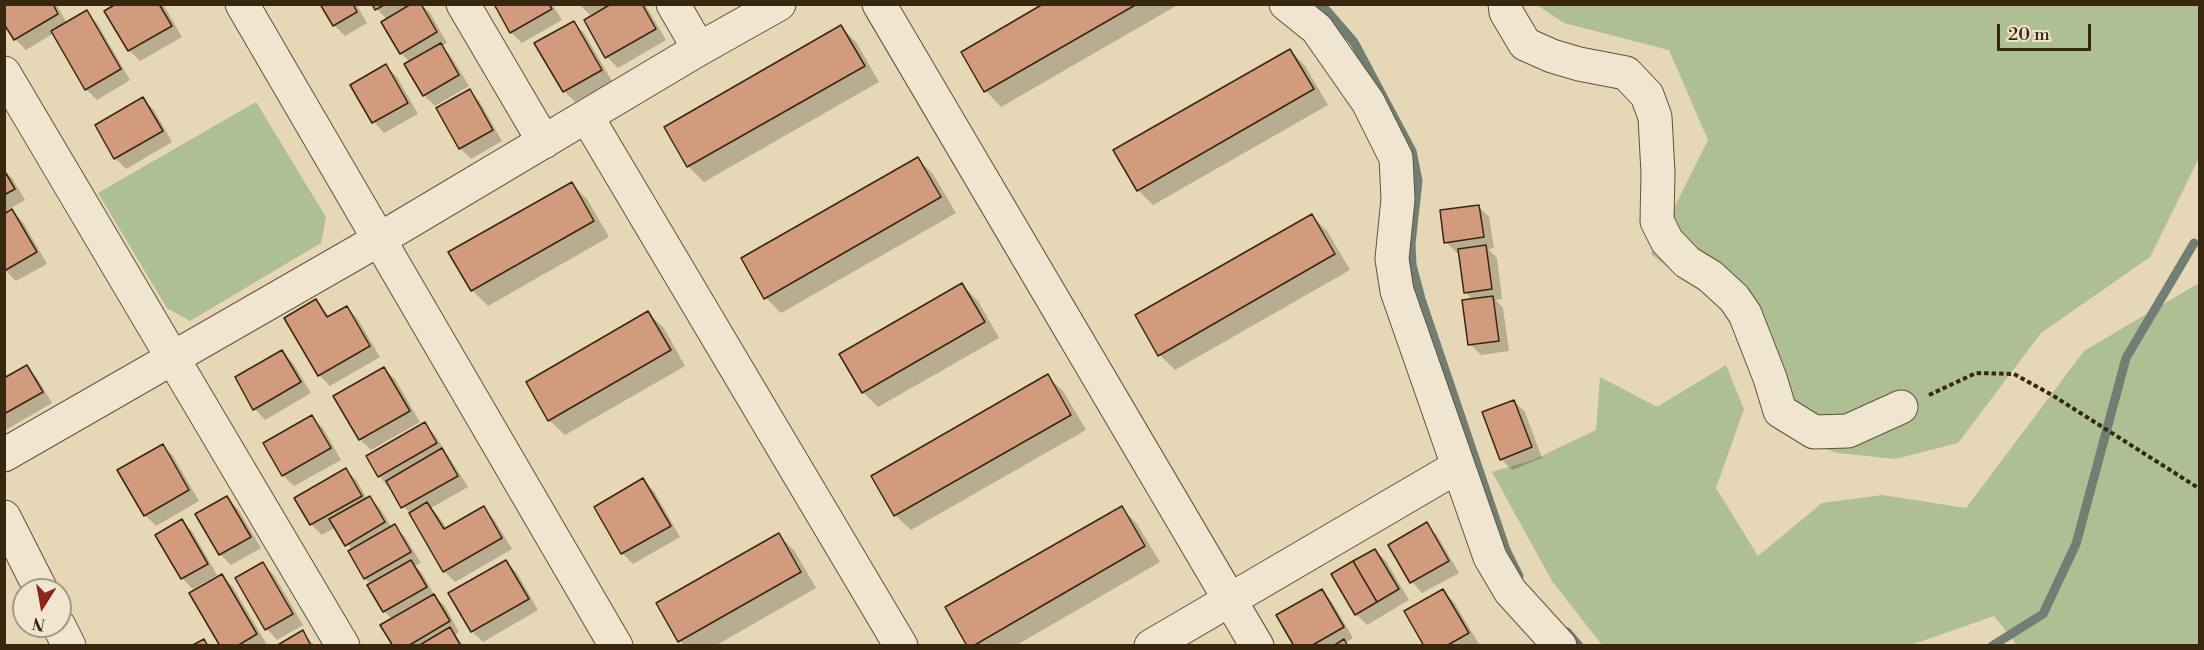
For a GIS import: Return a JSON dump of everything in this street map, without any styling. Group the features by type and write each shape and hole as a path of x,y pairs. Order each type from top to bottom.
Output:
{"street":[{"path":"242,4 616,645"},
{"path":"463,4 544,142"},
{"path":"673,4 699,49"},
{"path":"4,455 380,239 699,49 779,4"},
{"path":"879,4 1257,645"},
{"path":"1286,4 1317,28 1368,102 1396,158 1398,199 1392,259 1397,291 1490,557 1510,591 1560,645"},
{"path":"1505,4 1506,12 1526,44 1552,56 1579,64 1626,73 1647,95 1654,117 1658,173 1657,221 1667,241 1687,262 1710,276 1734,298 1745,314 1780,411 1814,432 1848,431 1901,407"},
{"path":"4,73 174,356 343,645"},
{"path":"587,117 901,645"},
{"path":"1151,645 1457,467"},
{"path":"4,517 35,578"}],"path":[{"path":"1901,407 1977,373 2014,374 2052,395 2199,489"}],"green space":[{"path":"1537,5 2199,5 2199,158 2150,257 2041,333 1958,443 1895,459 1838,453 1794,438 1761,321 1682,279 1651,254 1708,140 1669,50 1564,23"},
{"path":"256,102 326,217 321,243 190,321 167,308 98,193"},
{"path":"2199,283 2199,645 2017,645 1994,616 1911,645 1602,645 1552,581 1492,472 1533,460 1596,430 1600,377 1657,407 1726,365 1744,409 1716,488 1758,556 1822,503 1882,495 1966,508 2084,351"}],"building":[{"path":"4,4 53,4 58,14 14,40 4,24"},
{"path":"116,4 159,4 172,26 128,51 104,11"},
{"path":"320,4 353,4 357,12 333,26"},
{"path":"372,4 386,4 375,10"},
{"path":"411,4 421,4 437,32 400,54 381,22"},
{"path":"494,4 549,4 552,9 510,33"},
{"path":"611,4 642,4 656,29 605,58 584,20"},
{"path":"1043,4 1137,4 984,92 961,52"},
{"path":"87,10 121,69 85,90 51,31"},
{"path":"574,21 602,70 563,92 534,43"},
{"path":"841,25 865,66 687,167 664,127"},
{"path":"441,43 459,75 423,96 404,64"},
{"path":"1290,49 1314,89 1137,191 1113,150"},
{"path":"386,64 408,103 372,123 350,85"},
{"path":"470,89 493,130 459,149 436,108"},
{"path":"143,97 163,131 114,159 95,125"},
{"path":"918,157 941,197 764,299 741,258"},
{"path":"4,170 15,189 4,195"},
{"path":"572,182 594,221 471,291 448,252"},
{"path":"1479,205 1484,237 1444,243 1440,210"},
{"path":"12,209 37,252 4,271 4,214"},
{"path":"1312,214 1335,254 1158,356 1135,315"},
{"path":"1486,245 1492,289 1464,293 1458,249"},
{"path":"962,283 985,322 862,393 839,354"},
{"path":"1493,296 1499,341 1468,345 1462,300"},
{"path":"316,299 327,317 347,306 370,346 318,376 284,318"},
{"path":"648,311 671,350 548,421 526,382"},
{"path":"282,350 301,382 253,410 235,377"},
{"path":"27,365 43,392 4,414 4,378"},
{"path":"384,367 410,411 359,440 333,396"},
{"path":"1048,374 1071,415 894,516 871,476"},
{"path":"1514,400 1532,447 1500,460 1482,412"},
{"path":"312,415 331,448 282,476 263,443"},
{"path":"425,422 437,443 378,477 366,456"},
{"path":"163,444 189,490 144,516 117,470"},
{"path":"442,448 458,476 401,508 386,481"},
{"path":"346,468 362,496 310,525 294,498"},
{"path":"643,478 671,526 621,554 594,507"},
{"path":"227,496 251,537 219,555 195,514"},
{"path":"370,496 385,522 345,546 329,519"},
{"path":"427,502 444,529 484,506 502,538 443,572 409,513"},
{"path":"1122,506 1145,546 973,646 967,646 945,607"},
{"path":"182,519 208,564 181,579 155,535"},
{"path":"1427,522 1449,561 1410,583 1388,545"},
{"path":"395,524 411,552 364,579 348,551"},
{"path":"779,533 801,572 678,642 656,603"},
{"path":"1375,549 1399,589 1377,602 1353,561"},
{"path":"411,560 427,587 383,612 367,585"},
{"path":"506,560 529,599 471,632 448,593"},
{"path":"1353,561 1377,602 1355,615 1331,574"},
{"path":"263,562 293,614 265,630 235,578"},
{"path":"222,574 257,634 237,646 220,646 189,593"},
{"path":"1322,589 1344,627 1311,646 1294,646 1276,615"},
{"path":"1443,589 1469,633 1446,646 1424,646 1404,611"},
{"path":"434,594 450,621 408,646 393,646 380,625"},
{"path":"450,627 461,646 418,646"},
{"path":"303,630 311,646 276,646"},
{"path":"204,639 208,646 191,646"},
{"path":"1344,639 1348,646 1333,646"}],"waterway":[{"path":"1321,4 1354,42 1412,151 1418,181 1411,244 1412,265 1421,299 1506,550 1519,576"},
{"path":"1992,646 2043,614 2076,544 2126,358 2194,243"},
{"path":"1567,632 1579,646"}]}
